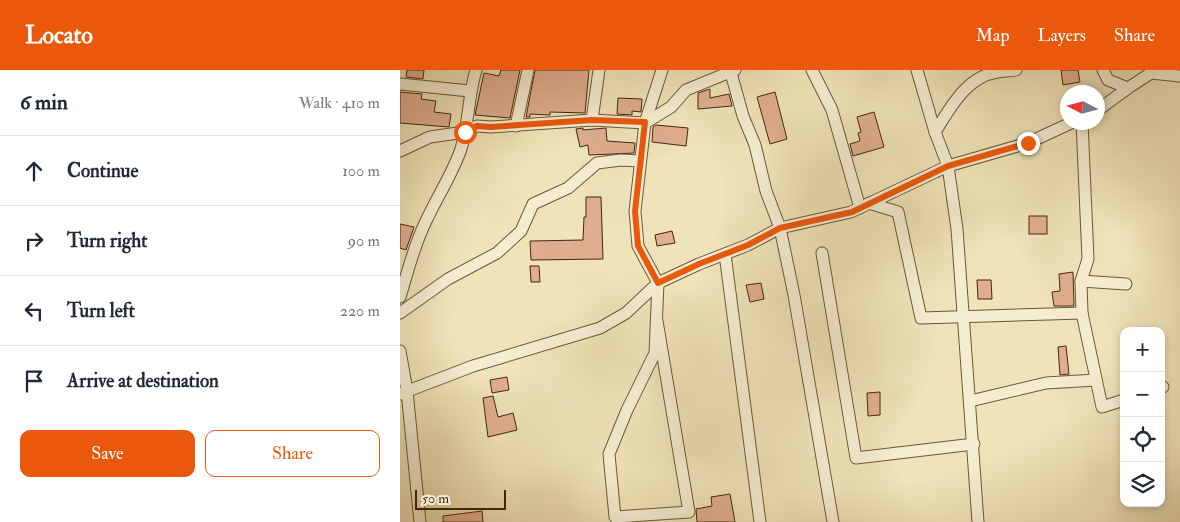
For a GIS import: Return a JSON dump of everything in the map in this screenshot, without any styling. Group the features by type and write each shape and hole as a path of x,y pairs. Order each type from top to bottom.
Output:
{"street":[{"path":"400,297 417,241 441,195 461,149 468,121 470,91 476,70"},
{"path":"516,126 528,70"},
{"path":"592,120 599,70"},
{"path":"657,321 690,517 615,520 610,454 627,410 655,352 658,283 638,246 635,211 645,122 662,70"},
{"path":"812,70 832,110 865,206"},
{"path":"918,70 935,132 948,166 957,228 974,444 978,522"},
{"path":"935,132 954,101 975,79 997,72 1016,70"},
{"path":"1103,70 1108,80 1128,88"},
{"path":"400,151 430,137 465,132 477,126 516,126 592,120 645,122 671,107 686,90 733,72 742,116 755,145 766,191 780,228 794,295 833,522"},
{"path":"1105,105 1151,73 1180,76"},
{"path":"400,84 470,91"},
{"path":"404,393 473,366 600,328 626,313 658,283 748,245 780,228 852,212 948,166 1028,143 1060,128"},
{"path":"1082,130 1088,259 1081,280 1082,313 1102,407 1120,401"},
{"path":"400,313 448,279 497,253 520,230 533,204 568,188 597,163 621,160 640,161"},
{"path":"865,206 898,212 921,318 1082,313"},
{"path":"822,252 856,458 974,444"},
{"path":"725,254 760,522"},
{"path":"1081,280 1126,284"},
{"path":"400,351 420,522"},
{"path":"970,401 1046,383 1096,380"}],"building":[{"path":"407,70 424,70 423,79 406,77"},
{"path":"501,70 520,70 510,118 475,115 484,73 499,76"},
{"path":"535,70 589,70 585,113 550,112 550,115 530,114 530,117 526,117"},
{"path":"1061,70 1078,70 1080,82 1063,85"},
{"path":"710,89 710,98 729,94 732,106 698,109 698,93"},
{"path":"400,92 422,94 421,99 436,101 434,112 451,114 449,127 400,123"},
{"path":"775,92 787,139 770,144 757,97"},
{"path":"618,98 642,99 641,112 632,111 632,115 617,114"},
{"path":"874,112 884,147 853,156 850,144 860,141 858,133 861,132 857,117"},
{"path":"656,125 688,128 686,146 652,142 653,127"},
{"path":"583,128 583,130 606,128 607,141 635,143 634,153 589,155 588,145 580,147 576,129"},
{"path":"586,197 601,197 603,259 531,260 530,241 583,240"},
{"path":"1029,216 1047,216 1047,234 1029,234"},
{"path":"400,224 414,227 406,250 400,248"},
{"path":"672,231 675,243 657,246 655,235"},
{"path":"530,266 539,266 540,282 531,282"},
{"path":"1073,272 1074,306 1054,306 1052,292 1060,291 1059,274"},
{"path":"977,280 991,280 992,299 978,299"},
{"path":"761,283 764,299 750,302 746,285"},
{"path":"1066,346 1069,374 1060,375 1058,347"},
{"path":"507,377 509,390 492,393 490,380"},
{"path":"880,392 880,415 868,416 867,393"},
{"path":"493,396 498,417 513,413 517,430 488,437 483,398"},
{"path":"730,494 735,522 697,522 696,509 712,506 711,497"},
{"path":"482,511 483,522 443,522 443,516"}],"route":[{"path":"465,132 477,126 516,126 592,120 645,122 635,211 638,246 658,283 699,264 748,245 780,228 852,212 948,166 1028,143"}]}
